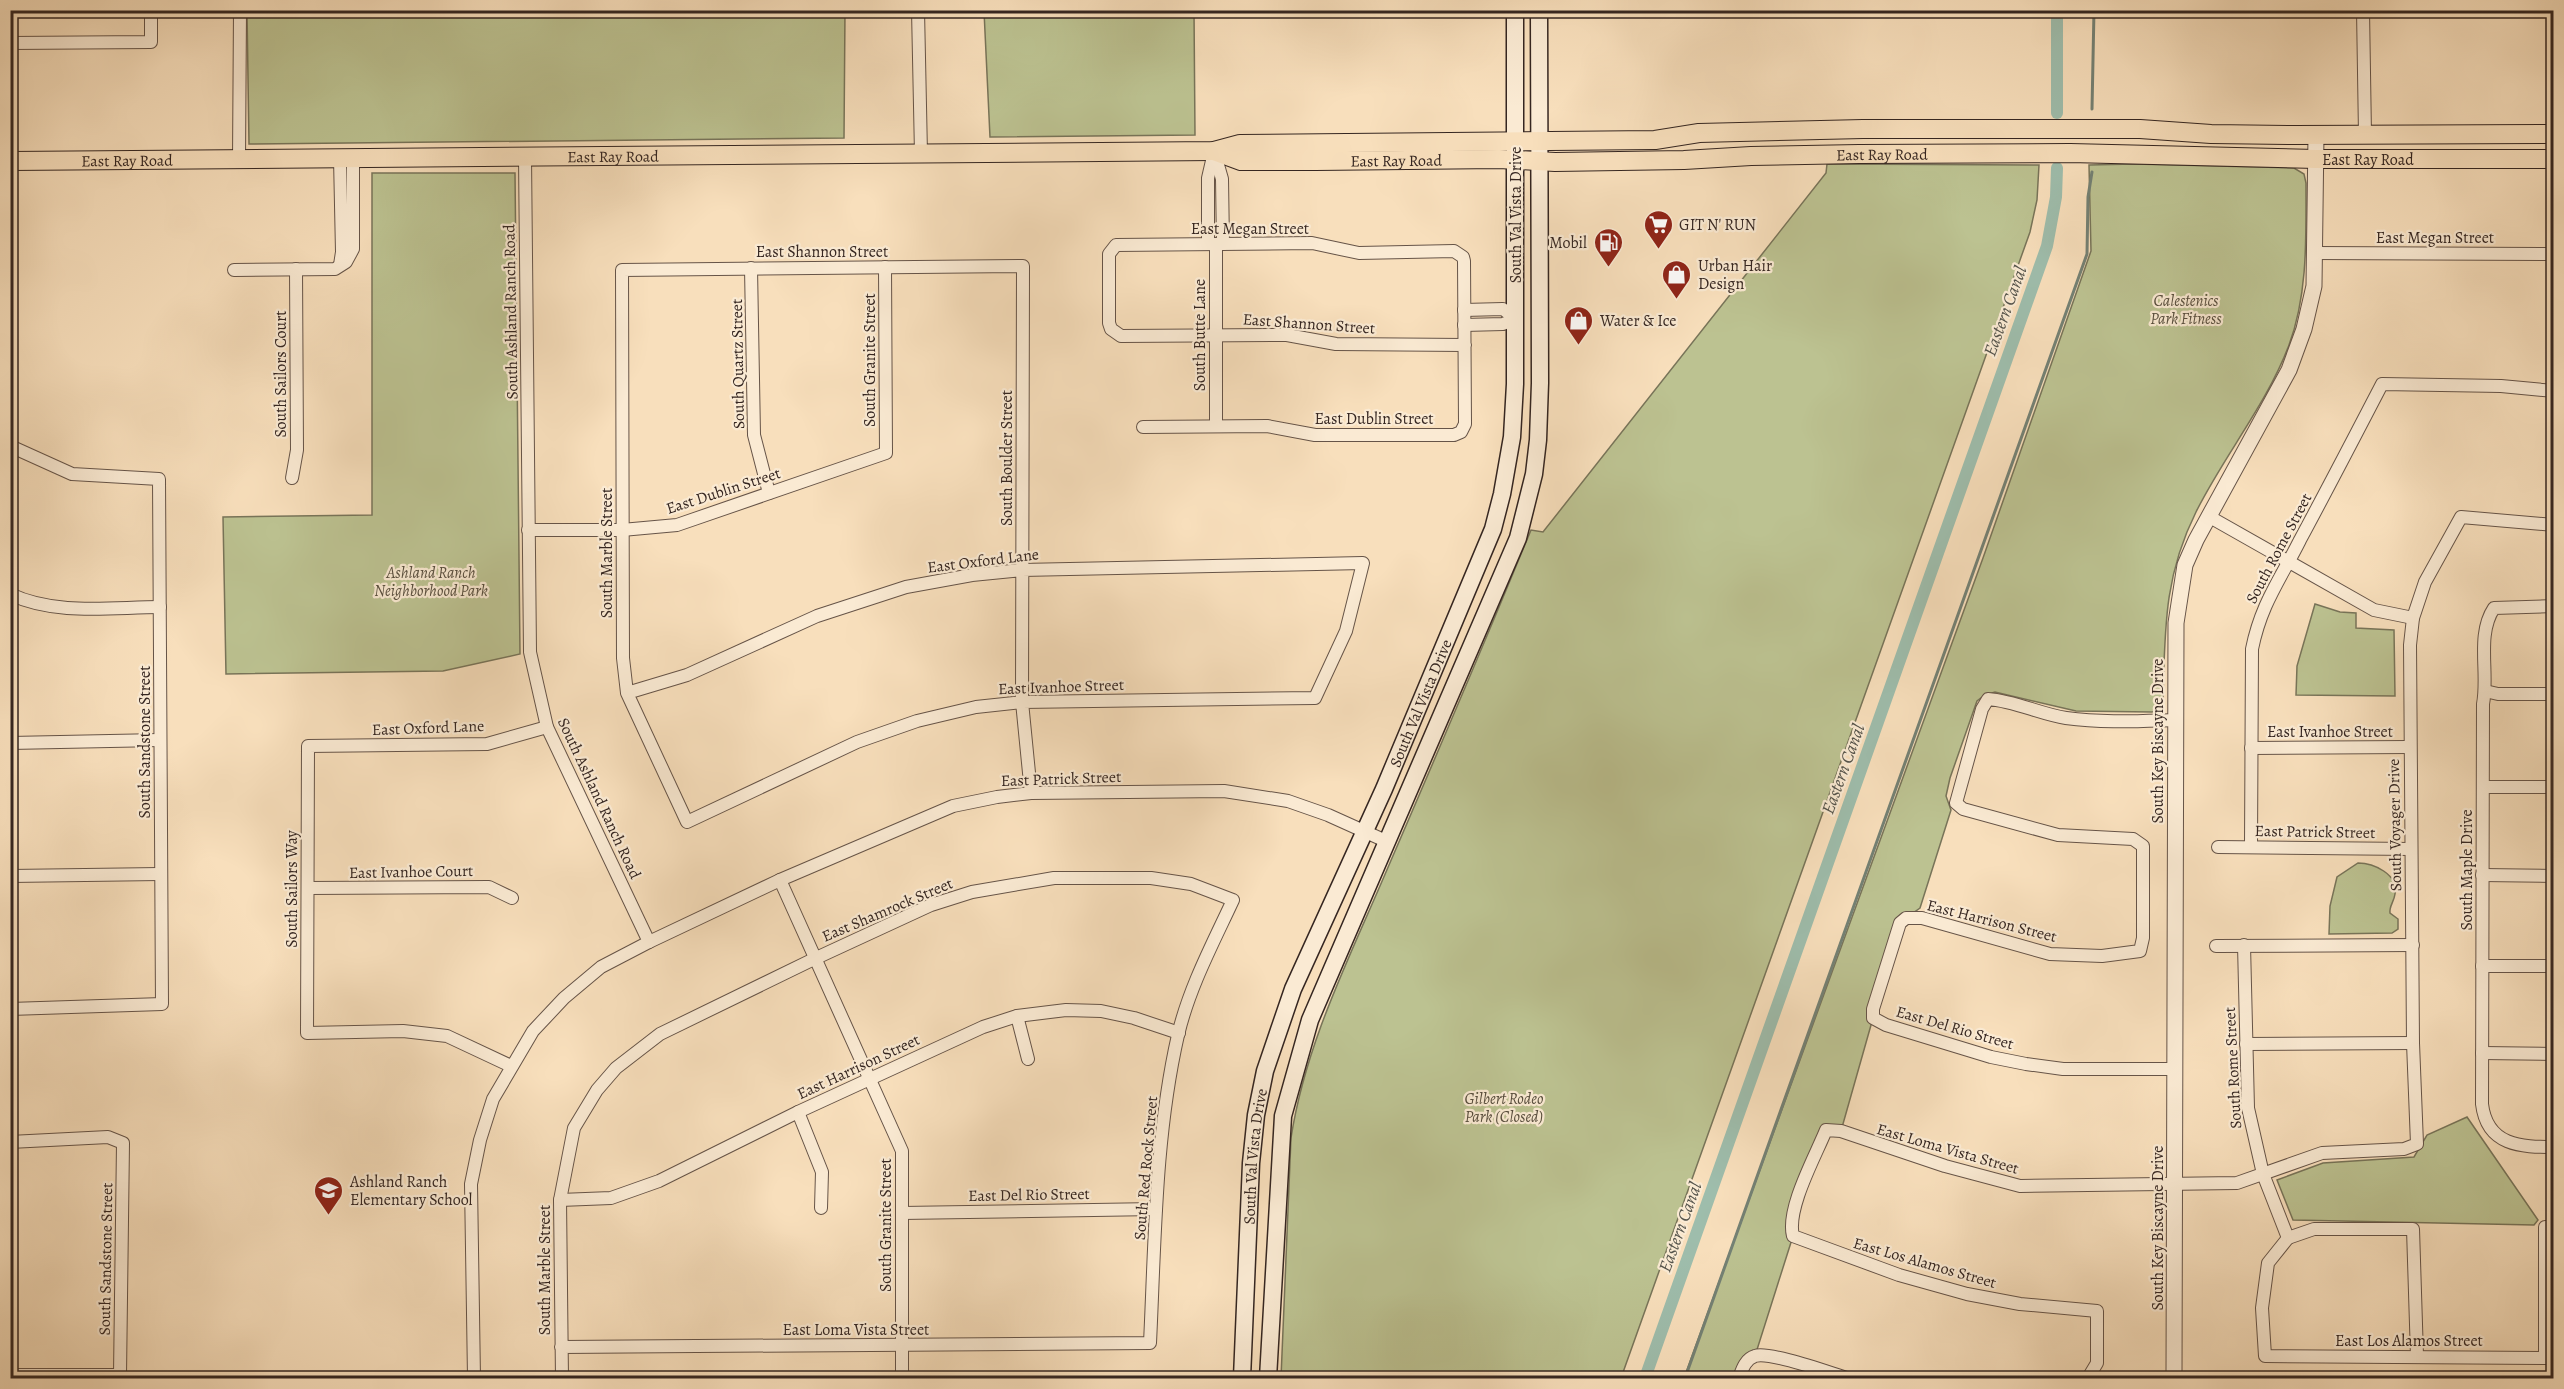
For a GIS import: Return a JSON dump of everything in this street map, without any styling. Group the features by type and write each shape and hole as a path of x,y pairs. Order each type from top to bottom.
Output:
{"main road":[{"name":"South Val Vista Drive","path":"1242,1378 1251,1162 1256,1115 1265,1071 1293,989 1365,832 1469,589 1493,529 1507,470 1513,426 1515,319 1515,10"},
{"name":"South Val Vista Drive","path":"1268,1378 1283,1116 1310,1020 1494,597 1518,538 1534,474 1538,440 1540,318 1539,10"},
{"name":"East Ray Road","path":"1515,151 1539,141 1654,140 1699,133 1863,129 2140,129 2211,134 2316,135 2553,134"},
{"path":"1786,156 1794,146 1801,142 1843,140 1863,129"},
{"name":"East Ray Road","path":"10,161 1214,151 1240,144 1515,151 1539,161 2070,153 2316,159 2553,159"},
{"path":"2508,159 2526,148 2553,147"},
{"path":"1515,319 1540,318"},
{"path":"1469,589 1494,597"}],"street":[{"path":"10,43 150,42 151,10"},
{"path":"239,159 240,10"},
{"path":"918,10 921,154"},
{"path":"2363,10 2364,135"},
{"name":"South Key Biscayne Drive","path":"2174,1378 2176,623 2185,565 2208,516 2293,360 2310,304 2315,253 2316,135"},
{"name":"South Butte Lane","path":"1214,151 1222,179 1216,244 1216,426"},
{"name":"South Ashland Ranch Road","path":"525,157 530,652 547,727 648,942"},
{"path":"234,270 335,269 339,267 347,218 347,158"},
{"name":"East Megan Street","path":"1115,333 1109,324 1109,254 1121,244 1312,243 1359,253 1454,251 1464,261 1464,310"},
{"name":"East Megan Street","path":"2315,253 2553,254"},
{"name":"East Shannon Street","path":"622,270 1023,266"},
{"name":"South Boulder Street","path":"1023,266 1022,702 1031,793"},
{"name":"South Granite Street","path":"885,267 886,453"},
{"name":"South Quartz Street","path":"751,268 754,435 770,493"},
{"name":"South Sailors Court","path":"292,478 297,450 296,269"},
{"name":"South Marble Street","path":"622,270 623,658 627,693 687,822"},
{"path":"1464,325 1503,324 1515,319 1503,309 1464,310 1464,325 1465,345"},
{"name":"East Shannon Street","path":"1115,333 1121,336 1287,335 1336,344 1465,345"},
{"name":"East Dublin Street","path":"1143,427 1267,426 1315,435 1454,435 1461,432 1465,424 1465,345"},
{"name":"South Rome Street","path":"2251,847 2252,649 2256,629 2265,602 2382,384 2501,386 2553,391"},
{"name":"South Sandstone Street","path":"10,446 72,474 159,479 162,1004 10,1009"},
{"name":"East Dublin Street","path":"528,530 622,530 677,525 886,453"},
{"path":"2208,516 2374,610 2413,618"},
{"name":"South Voyager Drive","path":"2417,1144 2413,1043 2409,747 2410,645 2413,618 2425,582 2461,517 2553,525"},
{"name":"East Oxford Lane","path":"627,693 687,675 817,616 906,587 972,575 1022,570 1363,563 1346,631 1315,698"},
{"path":"10,594 20,599 62,608 160,607"},
{"name":"South Maple Drive","path":"2553,606 2494,608 2486,627 2482,875 2483,1114 2494,1131 2511,1144 2524,1147 2553,1147"},
{"path":"2486,691 2498,694 2553,694"},
{"name":"East Ivanhoe Street","path":"687,822 857,742 917,721 976,707 1022,702 1315,698"},
{"name":"East Harrison Street","path":"1873,1018 1873,1009 1900,923 1906,918 1922,918 2050,954 2102,956 2140,951 2143,938 2143,846 2133,838 2058,835 1963,809 1956,802 1982,709 1989,699 2064,718 2098,721 2175,720"},
{"name":"East Oxford Lane","path":"308,746 487,744 547,727"},
{"path":"10,744 160,740"},
{"name":"South Sailors Way","path":"308,746 307,1033 403,1031 447,1036 511,1066"},
{"name":"East Ivanhoe Street","path":"2251,748 2409,747"},
{"path":"2483,787 2553,787"},
{"name":"East Patrick Street","path":"648,942 780,880 953,806 1031,793 1224,791 1288,801 1328,815 1388,843"},
{"name":"East Patrick Street","path":"2218,847 2411,849"},
{"path":"10,876 160,874"},
{"path":"2482,875 2553,876"},
{"name":"East Shamrock Street","path":"616,1068 660,1034 814,958 931,905 972,892 1054,878 1151,878 1191,884 1233,900"},
{"name":"South Granite Street","path":"780,880 902,1151 902,1378"},
{"name":"East Ivanhoe Court","path":"308,888 489,887 512,898"},
{"name":"South Red Rock Street","path":"1150,1344 1156,1209 1164,1117 1179,1033 1201,969 1233,900"},
{"path":"474,1378 471,1184 480,1140 493,1099 533,1031 564,998 601,967 648,942"},
{"name":"South Rome Street","path":"2244,945 2248,1108 2263,1174 2288,1238"},
{"path":"2216,946 2413,945"},
{"path":"2482,966 2553,966"},
{"name":"East Harrison Street","path":"560,1200 611,1198 659,1181 798,1112 983,1027 1017,1016 1066,1010 1101,1011 1134,1018 1179,1033"},
{"path":"1017,1016 1028,1059"},
{"name":"East Del Rio Street","path":"1873,1018 1886,1025 1981,1054 2026,1064 2063,1069 2174,1069"},
{"path":"2246,1044 2413,1043"},
{"path":"2482,1053 2553,1054"},
{"name":"South Marble Street","path":"562,1378 560,1200 574,1128 597,1090 616,1068"},
{"path":"798,1112 822,1172 821,1208"},
{"name":"East Loma Vista Street","path":"1790,1226 1796,1203 1826,1130 1841,1131 1945,1166 2020,1186 2237,1183 2322,1153 2404,1149 2417,1144"},
{"name":"South Sandstone Street","path":"10,1142 108,1137 123,1143 120,1375 10,1375"},
{"name":"East Del Rio Street","path":"902,1213 1156,1209"},
{"name":"East Los Alamos Street","path":"1790,1226 1792,1236 1802,1242 1899,1275 1956,1291 2020,1304 2097,1311 2097,1363 2088,1378"},
{"path":"2549,1227 2549,1358"},
{"path":"2288,1238 2314,1229 2413,1229 2417,1356"},
{"name":"East Los Alamos Street","path":"2288,1238 2268,1263 2262,1308 2265,1356 2549,1358"},
{"name":"East Loma Vista Street","path":"561,1347 1150,1344"},
{"path":"1739,1378 1745,1363 1755,1356 1773,1356 1847,1378"}],"green space":[{"path":"247,11 845,11 844,138 249,144"},
{"path":"984,11 1194,11 1195,135 990,137"},
{"name":"Gilbert Rodeo Park (Closed)","path":"1827,164 2039,165 2037,200 2030,232 1621,1378 1281,1378 1291,1138 1307,1067 1345,965 1531,530 1543,532 1826,173"},
{"name":"Calestenics Park Fitness","path":"2089,165 2294,168 2304,174 2306,183 2305,265 2295,326 2280,367 2269,388 2207,491 2185,536 2168,603 2163,698 2158,709 2152,712 2076,711 1995,692 1977,701 1950,778 1946,796 1951,810 1920,908 1906,918 1873,1018 1841,1131 1826,1130 1796,1203 1793,1236 1755,1356 1739,1378 1684,1378 1983,558 2091,251"},
{"name":"Ashland Ranch Neighborhood Park","path":"372,173 515,173 520,654 443,671 226,674 223,517 372,515"},
{"path":"2315,604 2340,612 2356,613 2356,628 2394,630 2395,696 2296,695 2297,666"},
{"path":"2358,863 2371,865 2384,871 2393,881 2395,894 2390,913 2398,919 2398,929 2392,933 2329,934 2330,906 2337,877"},
{"path":"2467,1117 2538,1220 2534,1225 2293,1220 2277,1180 2323,1163 2414,1157 2427,1135"}],"waterway":[{"name":"Eastern Canal","path":"2057,10 2057,113"},
{"path":"2092,109 2094,10"},
{"name":"Eastern Canal","path":"1645,1378 2047,246 2056,197 2057,168"},
{"path":"1685,1378 2087,254 2088,197 2092,172"}],"place":[{"name":"GIT N' RUN","path":"1658,250"},
{"name":"Mobil","path":"1608,268"},
{"name":"Urban Hair Design","path":"1677,300"},
{"name":"Water & Ice","path":"1579,346"},
{"name":"Ashland Ranch Elementary School","path":"329,1216"}]}
